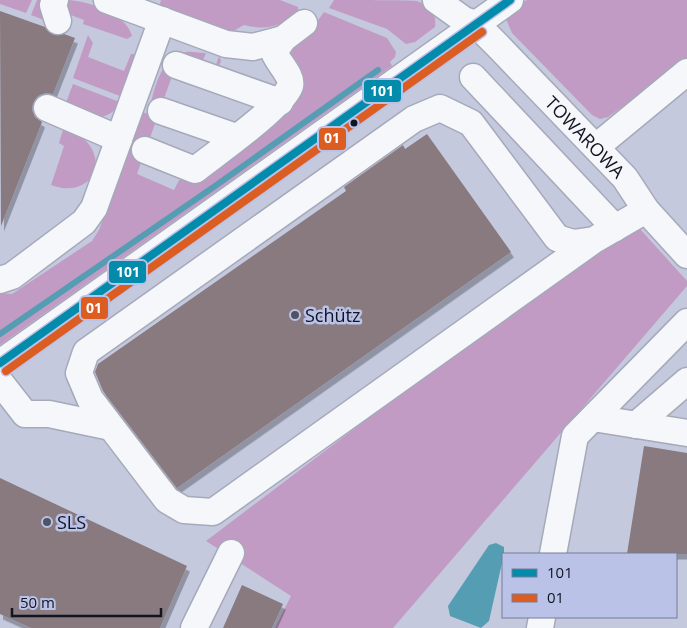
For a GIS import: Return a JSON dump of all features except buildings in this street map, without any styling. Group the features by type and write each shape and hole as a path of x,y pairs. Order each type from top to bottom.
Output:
{"street":[{"path":"107,0 226,44 254,47 282,39 304,23"},
{"name":"TOWAROWA","path":"436,0 464,20 476,24 625,178 646,210 687,255"},
{"path":"0,363 510,0"},
{"path":"0,280 12,276 84,222 94,208 162,20"},
{"path":"146,150 195,170 280,102 290,85 289,74 278,63 274,52 282,39"},
{"path":"176,65 280,102"},
{"path":"596,148 687,72"},
{"path":"472,78 604,234"},
{"path":"47,108 119,139"},
{"path":"604,234 573,244 557,238 471,123 440,108 414,119 86,352 79,373 90,398 167,500 184,510 213,512 604,234 646,210"},
{"path":"161,111 236,137"},
{"path":"553,553 574,436 687,322"},
{"path":"636,425 687,381"},
{"path":"0,382 25,414 49,414 111,427"},
{"path":"593,418 687,434"},
{"path":"194,628 231,553"}],"shaded area":[{"path":"0,0 32,0 26,13 0,4"},
{"path":"37,0 44,0 49,22 31,15"},
{"path":"67,0 85,3 106,10 115,15 129,28 132,36 127,39 83,24 84,20 63,12"},
{"path":"161,0 280,0 298,7 298,14 273,26 260,28 244,25 230,33 159,8"},
{"path":"334,0 417,1 426,5 432,11 435,18 435,27 415,42 406,44 387,29 329,8"},
{"path":"527,0 687,0 687,60 608,117 600,119 592,115 512,33 506,19 511,8"},
{"path":"324,12 387,38 396,52 395,57 390,62 392,66 0,345 0,293 12,294 92,241 99,230 142,112 148,114 159,77 170,60 177,55 191,52 206,53 203,60 216,65 219,56 221,61 217,71 176,65 137,174 174,190 179,180 197,178 296,99 290,55 294,47 306,37"},
{"path":"88,35 93,43 88,57 124,71 131,54 138,54 125,98 73,78"},
{"path":"73,84 122,103 115,110 101,117 87,117 72,112 64,108"},
{"path":"63,130 79,136 89,144 95,156 97,173 87,182 76,187 64,188 51,185 64,146 59,143"},
{"path":"631,219 687,281 687,286 393,628 275,628 291,596 206,541"}],"water":[{"path":"496,543 504,547 504,553 502,553 502,563 489,621 481,628 450,616 448,606 489,545"}],"waterway":[{"path":"0,334 215,186 378,70"}],"transit line":[{"name":"101","path":"0,363 510,0"},
{"name":"01","path":"6,371 482,32"}],"place":[{"name":"Schütz","path":"295,315"},
{"name":"SLS","path":"47,522"}]}
